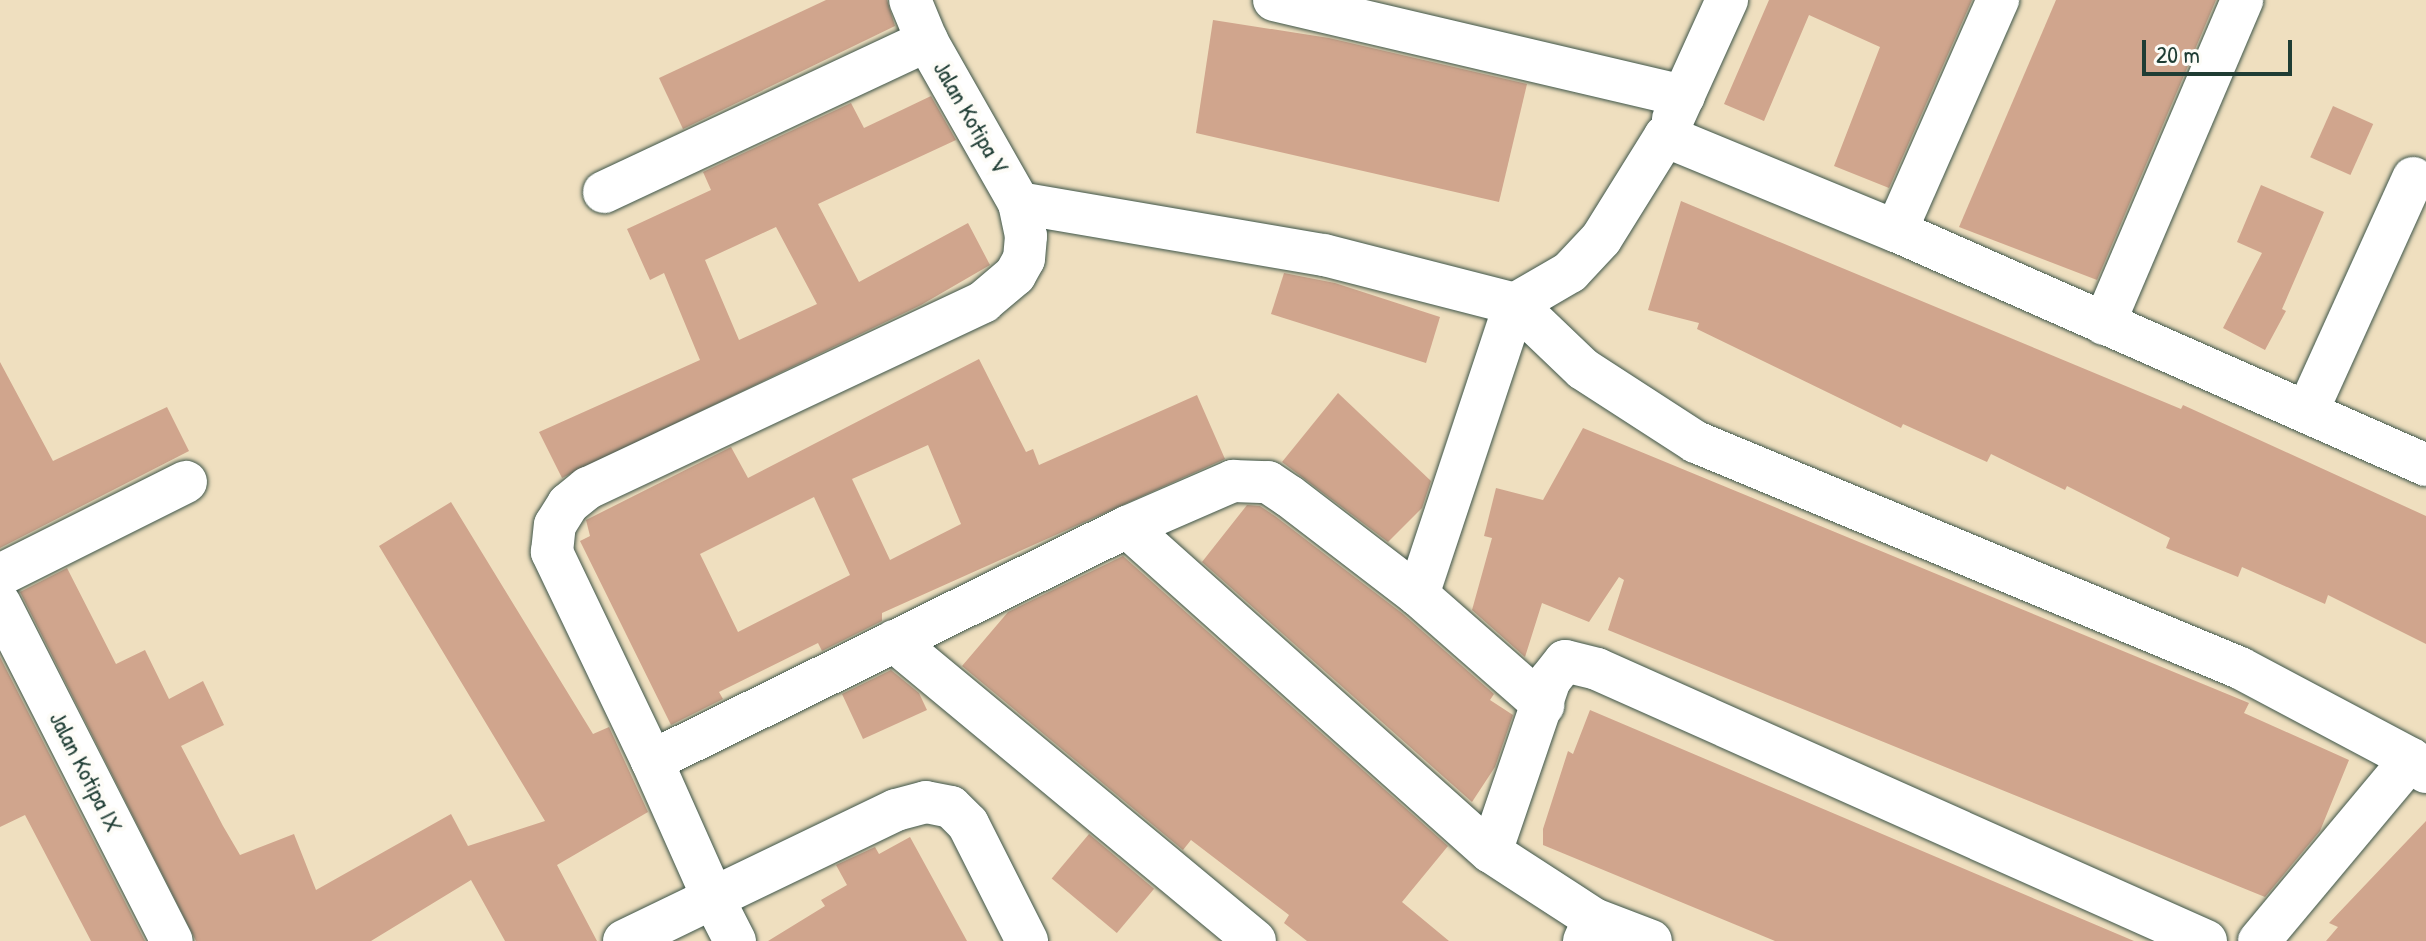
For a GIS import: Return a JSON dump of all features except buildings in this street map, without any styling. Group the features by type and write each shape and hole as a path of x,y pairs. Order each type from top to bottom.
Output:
{"street":[{"name":"Jalan Kotipa V","path":"910,0 927,41 1023,219"},
{"path":"1274,0 1684,96"},
{"path":"1418,595 1515,304 1570,272 1601,239 1665,136 1727,0"},
{"path":"1896,231 1998,0"},
{"path":"2104,324 2242,0"},
{"path":"604,192 927,41"},
{"path":"1665,136 1896,231 2426,465"},
{"path":"2307,412 2413,178"},
{"path":"735,941 552,552 555,525 568,504 588,488 983,302 1015,275 1024,259 1023,219 1324,255 1515,304 1583,369 1696,442 2240,668 2418,766 2259,941"},
{"path":"652,761 1127,527 1202,493 1252,478 1289,496 1418,595 1543,705"},
{"path":"0,575 186,482"},
{"path":"1127,527 1491,852 1589,930 1651,941"},
{"name":"Jalan Kotipa IX","path":"0,604 172,941"},
{"path":"894,641 1255,941"},
{"path":"1491,852 1557,667 1565,661 1581,663 2206,941"},
{"path":"624,941 896,810 926,802 951,807 968,824 1027,941"}]}
